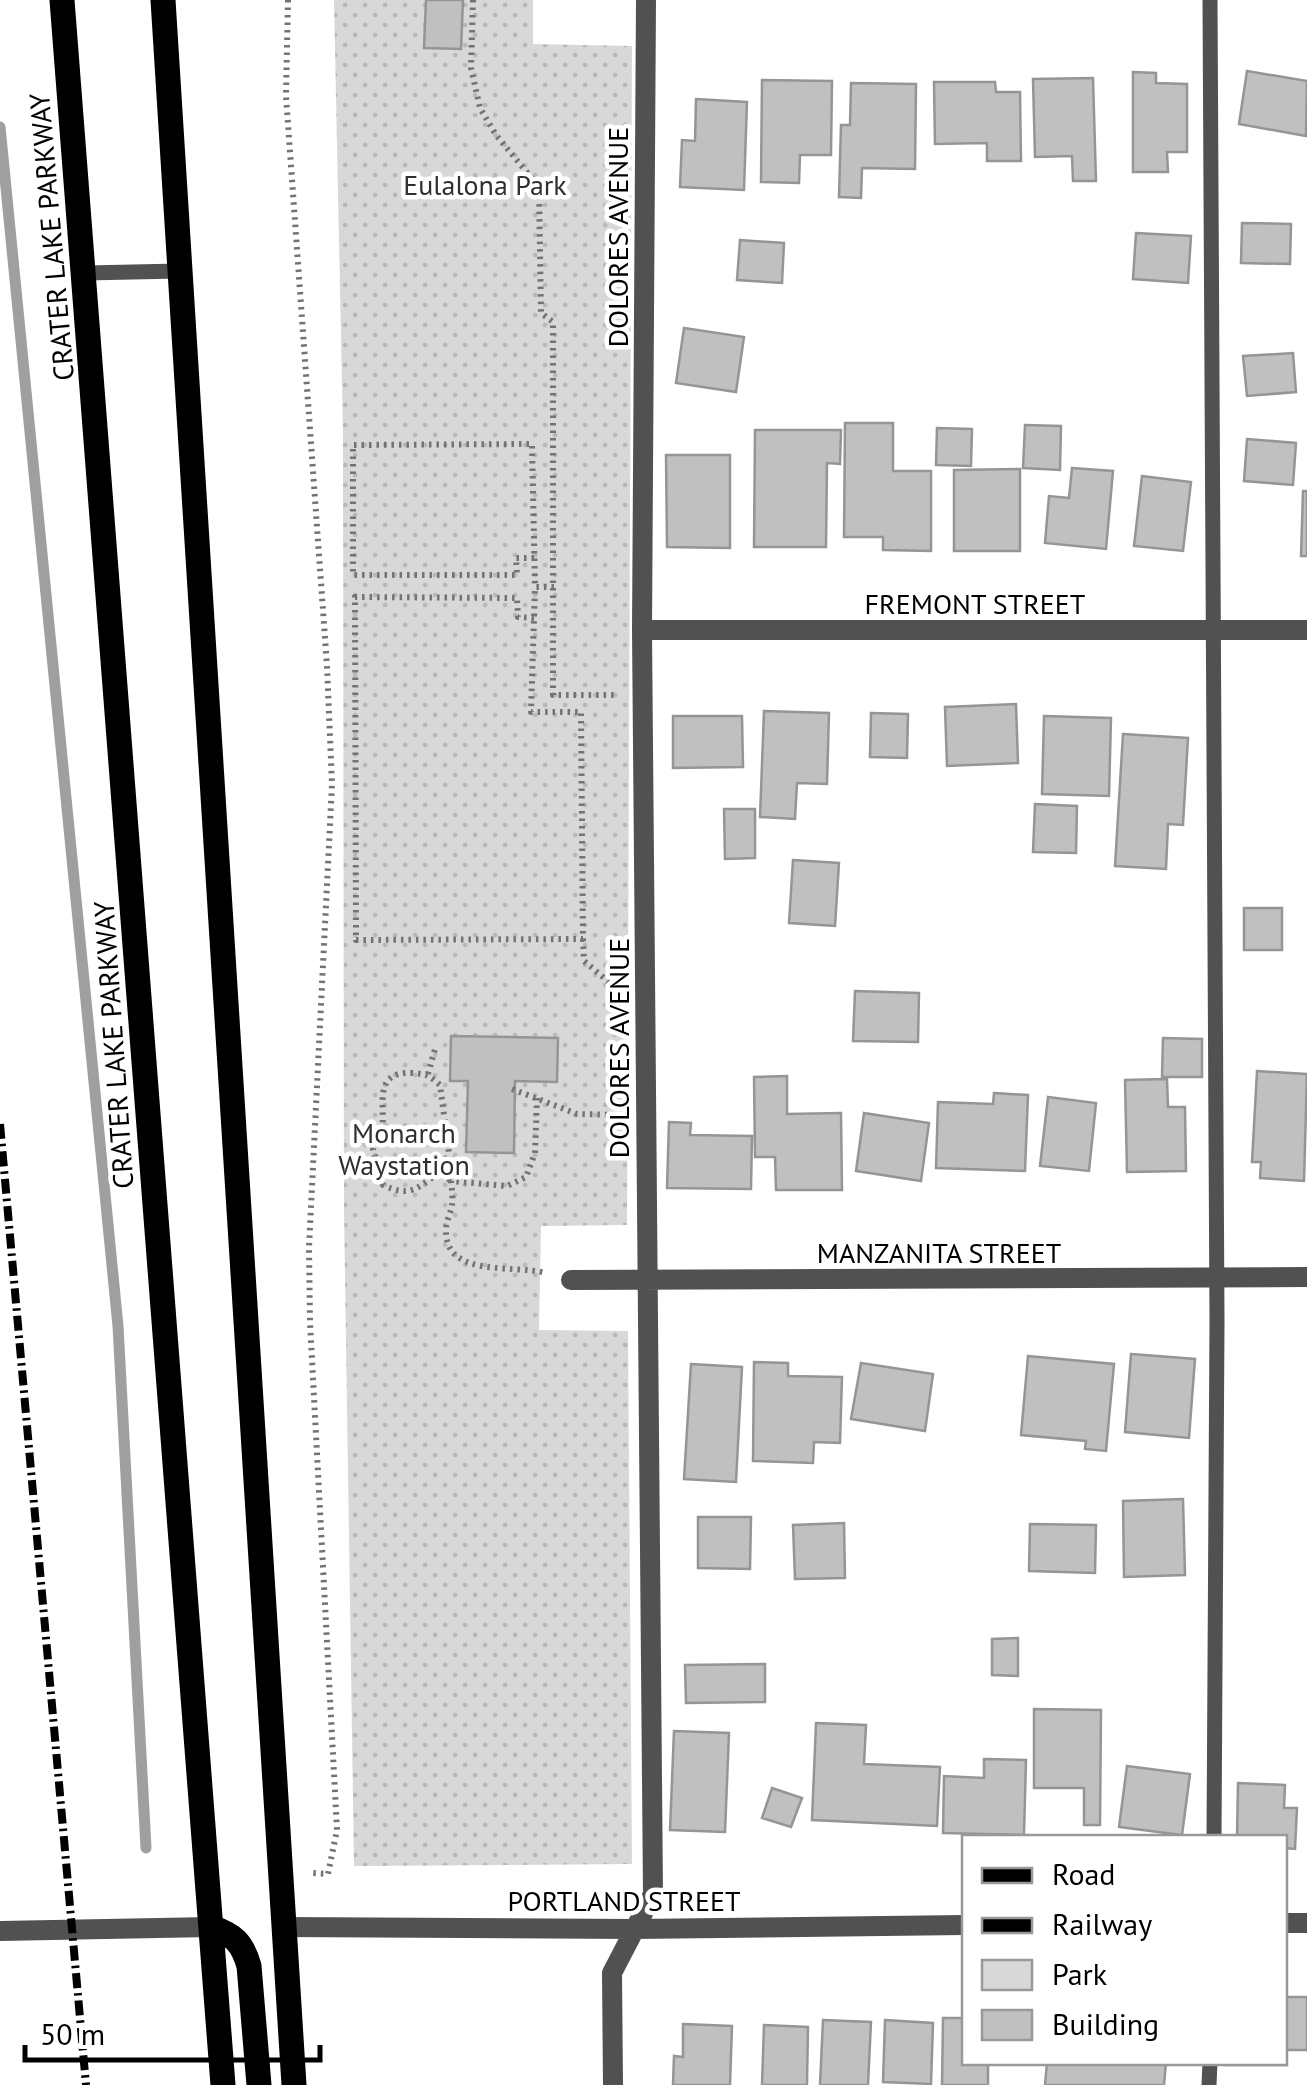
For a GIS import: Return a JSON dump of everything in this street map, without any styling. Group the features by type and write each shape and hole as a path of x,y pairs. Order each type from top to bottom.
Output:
{"main road":[{"name":"CRATER LAKE PARKWAY","path":"62,0 223,2085"},
{"path":"163,0 294,2085"},
{"path":"211,1926 233,1934 244,1948 259,2085"}],"street":[{"name":"DOLORES AVENUE","path":"613,2085 612,1972 652,1894 642,630 646,0"},
{"name":"FREMONT STREET","path":"642,630 1307,630"},
{"name":"MANZANITA STREET","path":"571,1280 1307,1277"},
{"name":"PORTLAND STREET","path":"283,1927 634,1930 962,1925"},
{"path":"0,1931 211,1926"}],"lane":[{"path":"1210,0 1217,1278 1214,1835"},
{"path":"85,273 180,271"}],"path":[{"path":"288,0 286,96 328,666 332,784 309,1247 337,1830 328,1874"},
{"path":"473,0 470,68 480,108 496,135 539,187 541,312 553,322 553,695 643,694"},
{"path":"534,558 516,558 517,575 353,575 354,444 532,444 534,558 532,712 580,712 584,961 646,1012"},
{"path":"534,587 554,587"},
{"path":"534,618 518,617 518,598 355,597 356,940 584,940"},
{"path":"428,1074 435,1049"},
{"path":"400,1072 428,1074 440,1085 448,1153 440,1172 414,1190 400,1193 384,1184 373,1149 381,1134 380,1104 388,1081 400,1072"},
{"path":"512,1088 577,1114 646,1116"},
{"path":"440,1172 451,1181 507,1186 526,1177 536,1153 537,1098"},
{"path":"451,1181 453,1204 446,1230 450,1250 462,1262 526,1268 571,1280"}],"green space":[{"name":"Eulalona Park","path":"334,0 533,0 533,44 632,46 627,1225 541,1226 539,1330 628,1331 632,1864 354,1866 344,1209 343,433"}],"building":[{"path":"426,0 463,0 461,49 424,48"},
{"path":"1247,71 1307,81 1306,136 1239,124"},
{"path":"1133,72 1156,73 1156,83 1187,84 1187,152 1167,152 1168,172 1133,172"},
{"path":"1093,78 1096,181 1073,181 1072,156 1035,157 1033,79"},
{"path":"762,80 832,81 831,155 800,155 799,183 761,182"},
{"path":"934,82 995,82 996,92 1020,92 1021,161 987,161 987,143 935,144"},
{"path":"851,83 916,84 915,169 862,168 861,198 839,197 841,125 850,125"},
{"path":"696,99 747,102 744,190 680,187 682,140 695,141"},
{"path":"1242,223 1291,224 1290,264 1241,263"},
{"path":"1136,233 1191,236 1188,283 1133,279"},
{"path":"740,240 784,243 782,283 737,280"},
{"path":"684,328 744,337 736,392 676,383"},
{"path":"1293,353 1296,392 1247,396 1243,356"},
{"path":"845,423 893,423 893,471 931,471 931,551 883,550 883,537 844,537"},
{"path":"1025,425 1061,426 1060,470 1023,468"},
{"path":"937,428 972,429 971,466 936,465"},
{"path":"755,430 841,430 840,464 827,463 826,547 754,547"},
{"path":"1247,439 1296,443 1293,485 1244,481"},
{"path":"666,455 730,455 730,548 667,547"},
{"path":"1072,468 1113,471 1106,549 1045,543 1049,496 1069,498"},
{"path":"1020,469 1020,551 954,551 954,470"},
{"path":"1142,476 1191,482 1183,551 1134,546"},
{"path":"1303,491 1307,491 1307,556 1301,556"},
{"path":"1016,704 1018,763 947,766 945,707"},
{"path":"764,711 829,713 827,784 797,783 795,819 760,817"},
{"path":"871,713 908,714 907,758 870,757"},
{"path":"673,716 742,716 743,767 673,768"},
{"path":"1044,716 1111,718 1109,796 1042,794"},
{"path":"1123,734 1188,738 1183,825 1168,824 1166,869 1115,866"},
{"path":"1035,804 1077,806 1076,853 1033,852"},
{"path":"724,809 755,809 755,858 725,859"},
{"path":"793,860 839,863 835,926 789,923"},
{"path":"1244,908 1282,908 1282,950 1244,950"},
{"path":"855,991 919,993 918,1042 853,1041"},
{"path":"451,1036 558,1038 557,1082 515,1081 514,1153 466,1152 468,1081 450,1081"},
{"path":"1163,1038 1202,1039 1202,1077 1162,1077"},
{"path":"1257,1071 1307,1074 1304,1181 1260,1178 1261,1162 1252,1162"},
{"path":"787,1076 787,1114 841,1113 842,1190 776,1190 775,1157 755,1157 754,1077"},
{"path":"1167,1079 1168,1107 1185,1107 1186,1171 1127,1172 1125,1080"},
{"path":"994,1093 1028,1095 1025,1171 936,1168 938,1102 993,1104"},
{"path":"1048,1097 1096,1103 1089,1171 1040,1166"},
{"path":"864,1113 929,1123 921,1181 856,1171"},
{"path":"669,1122 691,1123 690,1135 752,1136 751,1189 667,1188"},
{"path":"1131,1354 1195,1359 1189,1438 1125,1432"},
{"path":"1028,1356 1114,1364 1106,1451 1085,1449 1086,1441 1021,1435"},
{"path":"754,1362 788,1363 788,1376 842,1377 840,1443 814,1442 813,1463 753,1461"},
{"path":"861,1363 933,1374 925,1431 851,1419"},
{"path":"691,1364 742,1367 736,1482 684,1479"},
{"path":"1183,1499 1185,1575 1124,1577 1123,1501"},
{"path":"698,1517 751,1517 750,1569 698,1568"},
{"path":"844,1523 845,1578 795,1579 793,1525"},
{"path":"1030,1524 1096,1525 1095,1573 1029,1571"},
{"path":"1018,1638 1018,1676 992,1675 992,1639"},
{"path":"765,1664 765,1702 686,1703 685,1665"},
{"path":"1034,1709 1101,1710 1100,1825 1084,1825 1084,1788 1034,1788"},
{"path":"816,1723 866,1725 864,1764 940,1767 937,1826 812,1820"},
{"path":"674,1731 729,1733 725,1832 670,1830"},
{"path":"984,1759 1026,1760 1024,1835 943,1833 944,1776 984,1778"},
{"path":"1127,1766 1190,1774 1182,1835 1119,1827"},
{"path":"1238,1783 1285,1785 1284,1808 1297,1808 1295,1849 1287,1848 1287,1835 1237,1835"},
{"path":"772,1788 802,1798 791,1827 762,1818"},
{"path":"1287,1997 1307,1997 1307,2050 1287,2050"},
{"path":"943,2018 962,2018 962,2065 988,2065 988,2085 942,2085"},
{"path":"823,2020 871,2022 868,2085 820,2085"},
{"path":"885,2020 933,2023 931,2084 883,2082"},
{"path":"683,2024 732,2026 730,2085 673,2085 674,2056 683,2057"},
{"path":"764,2025 808,2027 807,2085 762,2085"},
{"path":"1047,2065 1166,2065 1164,2085 1045,2085"}],"waterway":[{"path":"0,127 118,1326 146,1848"}],"railway":[{"path":"0,1124 86,2085"}],"park label":[{"name":"Monarch Waystation","path":"404,1148"}]}
